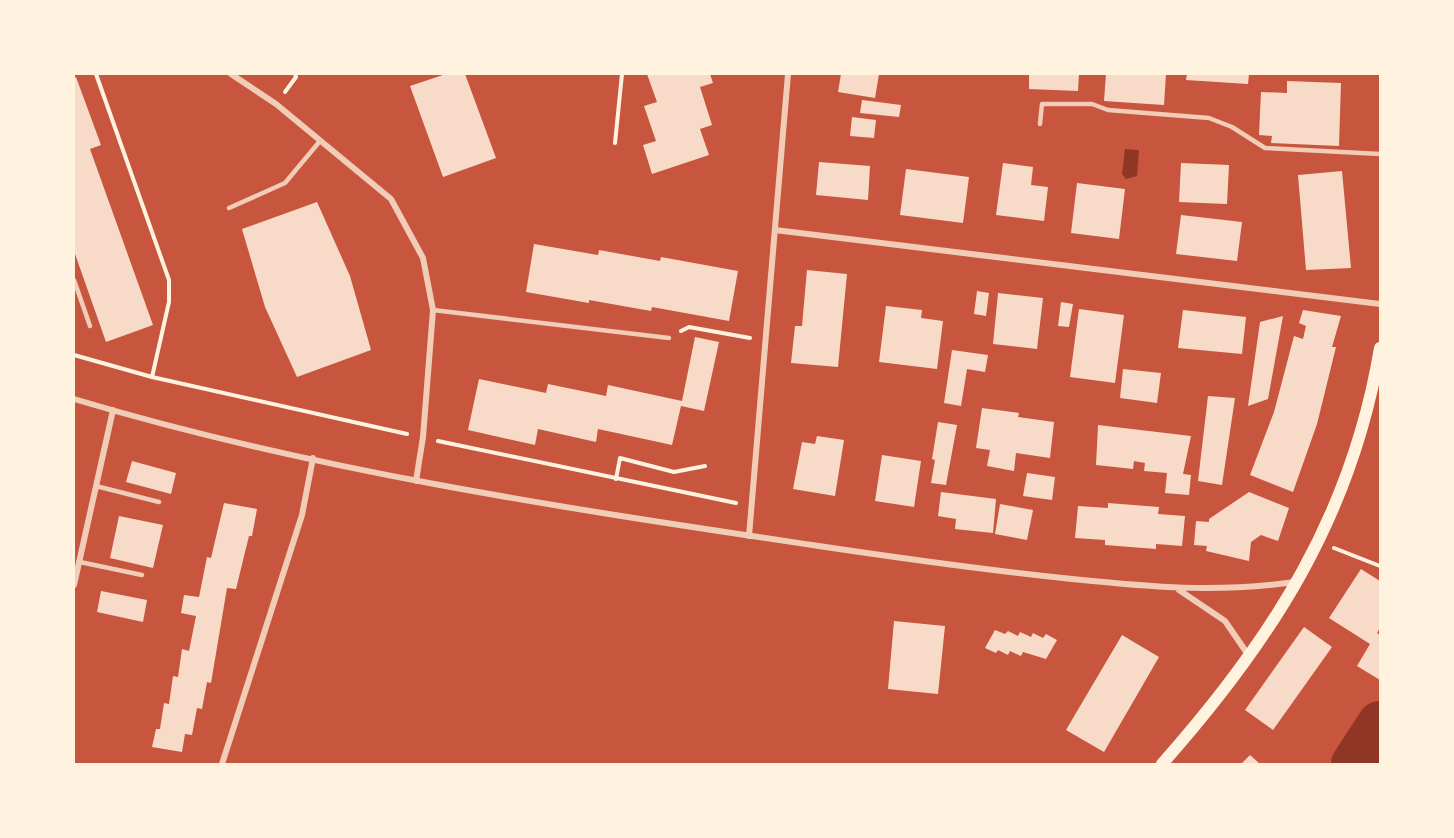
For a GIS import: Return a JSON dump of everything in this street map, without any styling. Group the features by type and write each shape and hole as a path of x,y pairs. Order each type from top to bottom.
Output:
{"main road":[{"path":"1162,765 1249,657 1299,582 1319,543 1345,480 1368,410 1380,348"}],"street":[{"path":"231,74 276,104 391,199 423,258 433,310 423,438 416,481"},
{"path":"749,536 788,74"},
{"path":"775,230 1380,304"},
{"path":"74,399 416,481 749,536 966,568 1179,590 1251,588 1299,582"},
{"path":"74,585 113,410"},
{"path":"222,765 302,515 313,458"},
{"path":"1179,590 1224,621 1249,657"}],"lane":[{"path":"1040,124 1042,105 1092,104 1108,110 1209,118 1232,128 1264,148 1380,154"},
{"path":"229,208 285,183 320,141"},
{"path":"74,280 90,326"},
{"path":"433,310 669,338"},
{"path":"96,486 159,501"},
{"path":"80,562 142,575"}],"path":[{"path":"96,74 169,280 169,302 152,377"},
{"path":"276,104 296,77 295,74"},
{"path":"615,143 622,74"},
{"path":"669,338 689,327 765,341"},
{"path":"616,479 620,458 674,472 705,466"},
{"path":"1319,543 1380,566"}],"shaded area":[{"path":"1125,149 1139,150 1137,176 1126,179 1122,174"}],"building":[{"path":"446,74 465,74 496,158 443,177 410,86"},
{"path":"647,74 710,74 713,83 700,87 712,125 700,129 709,155 652,174 643,145 656,141 644,106 657,102"},
{"path":"841,74 879,74 875,98 838,92"},
{"path":"1029,74 1079,74 1078,91 1029,89"},
{"path":"1106,74 1166,74 1164,105 1104,101"},
{"path":"1187,74 1249,74 1248,84 1186,80"},
{"path":"76,77 101,145 90,149 153,325 106,342 74,251 74,78"},
{"path":"1287,81 1341,83 1339,146 1271,143 1272,136 1259,135 1261,92 1287,93"},
{"path":"862,100 901,105 899,117 860,113"},
{"path":"852,117 876,120 874,138 850,136"},
{"path":"819,162 870,166 868,200 816,195"},
{"path":"1003,163 1033,167 1031,185 1048,187 1044,221 996,215"},
{"path":"1181,163 1229,165 1227,204 1179,202"},
{"path":"906,169 969,177 963,223 900,215"},
{"path":"1342,171 1351,268 1306,270 1298,175"},
{"path":"1077,183 1125,189 1119,239 1071,233"},
{"path":"317,202 350,276 371,350 297,377 265,307 242,229"},
{"path":"1181,215 1242,222 1237,261 1176,254"},
{"path":"534,244 598,255 599,250 660,261 661,257 738,271 729,321 652,307 651,311 526,292"},
{"path":"807,270 847,274 838,367 791,363 795,326 802,326"},
{"path":"977,291 989,293 986,316 974,314"},
{"path":"998,293 1043,298 1037,349 993,344"},
{"path":"1061,302 1073,304 1069,327 1058,326"},
{"path":"886,306 922,310 921,318 943,321 937,369 879,362"},
{"path":"1079,309 1124,315 1115,383 1070,377"},
{"path":"1183,310 1246,317 1242,354 1178,348"},
{"path":"1303,310 1341,316 1332,347 1336,347 1317,424 1293,492 1250,475 1274,412 1294,336 1303,339 1306,326 1299,323"},
{"path":"1283,316 1268,399 1248,406 1260,322"},
{"path":"695,337 719,342 704,411 681,406 672,445 598,429 596,442 538,429 535,445 468,430 479,379 546,393 548,384 606,396 608,385 682,401"},
{"path":"952,350 988,355 985,372 967,369 961,406 944,403"},
{"path":"1123,369 1161,373 1157,403 1120,398"},
{"path":"1208,396 1235,398 1222,485 1198,481"},
{"path":"982,408 1019,413 1018,417 1054,422 1050,458 1016,453 1014,471 987,466 990,450 976,448"},
{"path":"938,422 957,425 946,485 931,483"},
{"path":"1098,425 1191,436 1183,474 1191,475 1189,495 1165,493 1167,473 1144,471 1145,463 1134,461 1133,469 1096,465"},
{"path":"817,436 844,440 835,496 793,489 802,442 815,444"},
{"path":"882,455 921,461 914,507 875,501"},
{"path":"132,461 176,473 171,494 126,482"},
{"path":"1027,473 1055,477 1052,500 1023,496"},
{"path":"941,492 996,499 993,533 955,529 956,519 938,516"},
{"path":"1249,492 1289,508 1278,541 1261,535 1251,542 1249,561 1206,551 1207,546 1194,545 1196,521 1209,522 1209,519"},
{"path":"224,503 257,509 252,536 249,536 236,589 227,588 211,683 207,682 202,709 197,708 192,735 185,734 182,752 152,747 156,729 160,729 164,703 169,704 173,676 178,677 182,649 189,651 196,616 181,613 184,595 199,597 207,557 211,558"},
{"path":"1108,503 1159,507 1158,514 1185,516 1182,546 1156,544 1156,549 1105,545 1105,540 1075,538 1078,506 1108,508"},
{"path":"1000,504 1033,510 1027,540 995,534"},
{"path":"119,516 163,525 153,568 110,558"},
{"path":"1361,569 1380,581 1380,628 1377,633 1380,635 1380,680 1357,666 1370,644 1329,618"},
{"path":"101,591 147,600 143,622 97,612"},
{"path":"894,621 945,626 938,694 888,689"},
{"path":"1304,627 1332,647 1273,730 1245,710"},
{"path":"995,630 1005,634 1008,631 1018,636 1020,632 1031,637 1033,633 1043,638 1046,634 1057,640 1046,659 1023,652 1021,656 1010,651 1008,655 998,650 996,653 985,648"},
{"path":"1122,635 1159,657 1104,752 1066,730"},
{"path":"1250,755 1260,764 1241,764"}],"waterway":[{"path":"1354,764 1380,724"}]}
